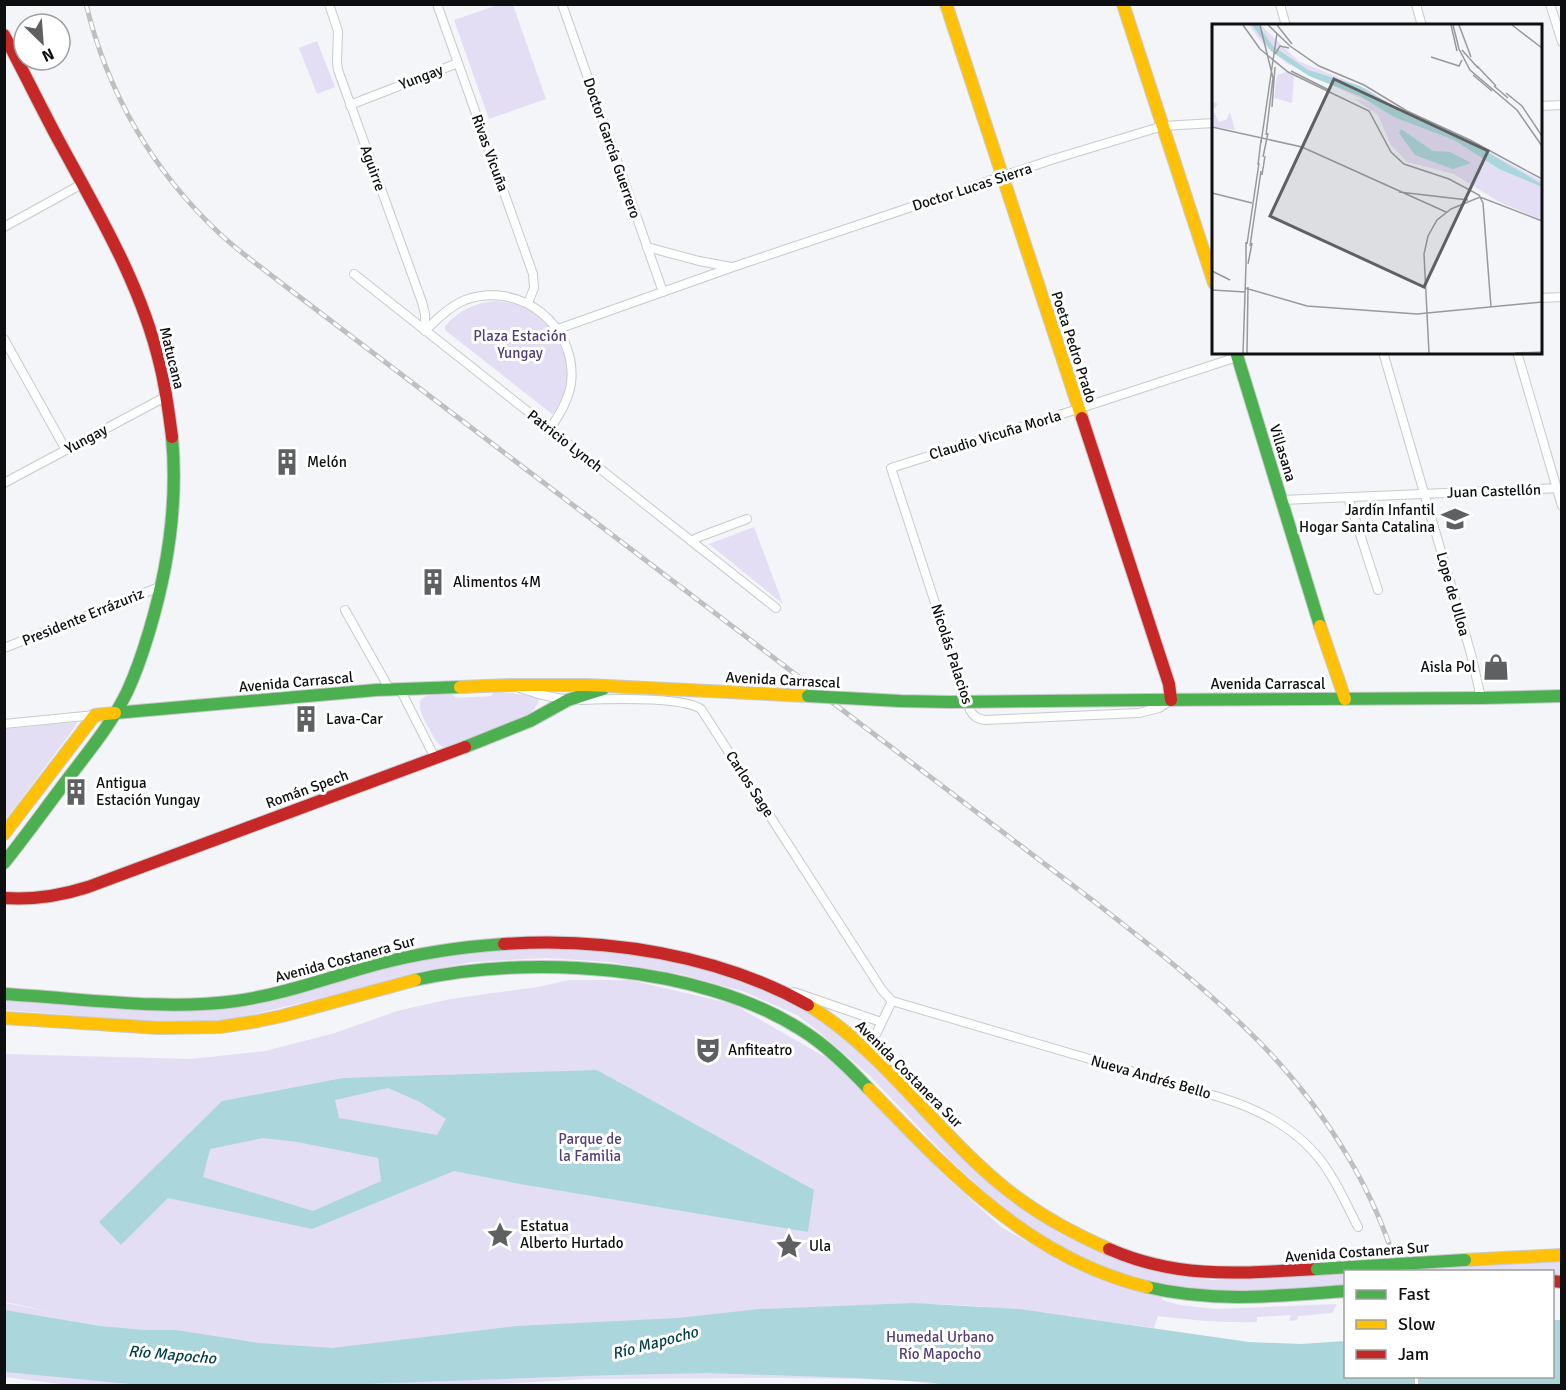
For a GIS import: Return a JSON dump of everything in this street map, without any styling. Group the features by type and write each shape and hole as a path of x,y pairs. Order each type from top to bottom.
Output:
{"main road":[{"name":"Poeta Pedro Prado","path":"946,4 1168,684 1171,700"},
{"path":"1123,4 1212,277"},
{"name":"Matucana","path":"4,35 115,245 132,282 152,336 167,396 172,469 172,518 162,585 148,634 127,691 84,759 4,863"},
{"name":"Villasana","path":"1236,355 1345,699"},
{"name":"Avenida Carrascal","path":"95,715 395,689 512,685 555,691 587,684 900,701 1562,696"},
{"name":"Román Spech","path":"4,898 49,898 90,887 496,736 568,700 614,687"},
{"path":"543,714 553,704 555,691"},
{"path":"4,834 95,715"},
{"name":"Avenida Costanera Sur","path":"4,994 173,1004 212,1003 252,999 296,989 425,953 485,945 537,942 595,944 646,951 713,966 770,986 820,1012 868,1051 1000,1184 1036,1211 1077,1235 1130,1258 1184,1271 1235,1274 1562,1255"},
{"path":"4,1018 153,1028 231,1025 287,1016 422,978 463,971 530,966 631,973 679,982 764,1010 797,1026 813,1037 845,1064 983,1201 1028,1235 1072,1260 1128,1282 1185,1294 1233,1298 1344,1291"}],"street":[{"name":"Aguirre","path":"329,4 338,31 338,70 422,302 425,331"},
{"name":"Rivas Vicuña","path":"437,4 533,274 534,288 528,303"},
{"name":"Doctor García Guerrero","path":"562,4 663,292"},
{"path":"1280,4 1285,24"},
{"path":"1416,4 1421,24"},
{"path":"1550,4 1562,42"},
{"name":"Yungay","path":"350,105 458,63"},
{"path":"1542,106 1562,105"},
{"name":"Doctor Lucas Sierra","path":"558,329 1002,176 1163,126 1212,123"},
{"path":"4,227 82,184"},
{"name":"Doctor Lucas Sierra","path":"647,247 699,261 734,267"},
{"name":"Patricio Lynch","path":"354,274 776,608"},
{"path":"425,331 451,308 473,298 498,296 515,298 528,303 545,315 558,329 567,347 571,376 566,400 550,429"},
{"path":"1542,298 1562,297"},
{"path":"4,339 66,450"},
{"name":"Lope de Ulloa","path":"1384,354 1471,654 1481,698"},
{"path":"1518,354 1559,488 1562,506"},
{"name":"Claudio Vicuña Morla","path":"891,468 1078,409 1236,355"},
{"name":"Yungay","path":"4,483 167,396"},
{"name":"Nicolás Palacios","path":"891,468 970,710 974,716 985,720 1139,713 1159,708 1171,700"},
{"name":"Juan Castellón","path":"1282,500 1559,488"},
{"path":"1348,497 1378,590"},
{"path":"691,542 747,519"},
{"name":"Presidente Errázuriz","path":"4,648 162,585"},
{"path":"345,609 435,758"},
{"name":"Carlos Sage","path":"555,691 568,700 657,700 688,703 701,709 882,990 892,1001"},
{"name":"Avenida Carrascal","path":"4,724 95,715"},
{"path":"770,986 813,998 881,1022"},
{"path":"868,1051 892,1001"},
{"name":"Nueva Andrés Bello","path":"892,1001 1251,1108 1277,1122 1314,1153 1330,1174 1358,1227"}],"green space":[{"path":"498,5 513,5 546,99 489,119 454,20"},
{"path":"317,41 335,87 317,94 299,48"},
{"name":"Plaza Estación Yungay","path":"496,301 520,305 539,315 556,334 562,346 567,371 566,383 562,398 552,414 445,330 450,320 462,312 474,306"},
{"path":"754,527 783,604 709,544"},
{"path":"495,691 538,697 539,701 525,718 444,748 438,743 422,715 420,702 422,698 450,692 456,698 491,696"},
{"path":"76,722 77,724 5,821 5,729"},
{"path":"607,947 672,958 772,988 829,1022 1045,1223 1059,1233 1131,1264 1163,1273 1213,1280 1344,1272 1344,1286 1246,1293 1205,1292 1161,1284 1101,1267 1069,1252 1001,1207 950,1160 870,1076 797,1015 745,992 684,975 611,962 545,958 472,962 413,973 234,1019 196,1022 147,1021 5,1010 4,997 222,1007 382,966 464,950"},
{"name":"Parque de la Familia","path":"569,980 630,980 733,1004 832,1061 852,1077 942,1173 1001,1227 1059,1260 1111,1281 1163,1295 1162,1300 1180,1305 1216,1309 1337,1304 1332,1313 1298,1316 1297,1320 1289,1321 1291,1315 1257,1317 1257,1322 1207,1321 1158,1316 1154,1328 992,1307 893,1304 1344,1376 1344,1378 1554,1378 1561,1385 940,1386 905,1380 778,1378 589,1379 460,1386 76,1386 5,1377 5,1303 52,1312 5,1302 5,1054 190,1059 265,1051 335,1033 397,1011 450,999 538,987"},
{"path":"1561,1258 1561,1275 1554,1275 1554,1270 1386,1270"}],"water":[{"path":"597,1070 814,1190 808,1232 454,1171 312,1229 168,1198 121,1245 99,1222 222,1101 343,1078","holes":["388,1088 420,1102 446,1119 437,1135 339,1118 335,1100","263,1138 297,1142 378,1158 381,1181 313,1211 203,1177 210,1149"]},
{"name":"Humedal Urbano Río Mapocho","path":"913,1303 1019,1309 1249,1342 1301,1344 1344,1341 1344,1378 1554,1378 1554,1320 1561,1320 1561,1385 953,1386 927,1382 855,1378 707,1373 338,1385 151,1386 5,1372 5,1310 100,1326 176,1330 259,1343 332,1348 517,1326 678,1318 759,1309"}],"railway":[{"path":"86,4 107,69 136,129 153,157 173,183 219,233 276,279 1096,903 1207,993 1269,1052 1329,1127 1347,1154 1376,1212 1397,1270"},
{"path":"1416,1378 1417,1386"}],"traffic: fast":[{"path":"1237,354 1320,626"},
{"path":"4,863 102,733 121,703 133,677 156,608 166,560 174,486 172,437"},
{"path":"115,713 376,690 460,687"},
{"path":"465,747 530,721 568,700 603,689"},
{"path":"808,696 950,702 1144,700"},
{"path":"1144,700 1562,696"},
{"path":"4,994 121,1003 208,1004 254,998 290,990 409,957 504,944"},
{"path":"415,980 460,972 561,967 613,971 664,979 713,991 759,1007 810,1035 828,1049 869,1089"},
{"path":"1317,1269 1465,1260"},
{"path":"1147,1287 1221,1297 1344,1291"}],"traffic: slow":[{"path":"946,4 1082,418"},
{"path":"1123,4 1212,277"},
{"path":"1320,626 1345,699"},
{"path":"460,687 587,685 808,696"},
{"path":"4,834 95,715 115,713"},
{"path":"4,1018 159,1028 220,1027 282,1016 415,980"},
{"path":"808,1005 860,1044 951,1138 999,1183 1052,1220 1109,1249"},
{"path":"869,1089 961,1181 1029,1234 1065,1256 1105,1274 1147,1287"},
{"path":"1465,1260 1562,1255"}],"traffic: jam":[{"path":"4,35 103,222 142,306 160,365 172,437"},
{"path":"1082,418 1169,684 1171,700"},
{"path":"4,898 46,897 88,887 465,747"},
{"path":"504,944 582,944 660,953 737,973 808,1005"},
{"path":"1109,1249 1135,1259 1186,1270 1237,1273 1317,1269"},
{"path":"1554,1281 1562,1282"}],"place":[{"name":"Melón","path":"287,462"},
{"name":"Jardín Infantil Hogar Santa Catalina","path":"1455,519"},
{"name":"Alimentos 4M","path":"433,582"},
{"name":"Aisla Pol","path":"1496,667"},
{"name":"Lava-Car","path":"306,719"},
{"name":"Antigua Estación Yungay","path":"76,792"},
{"name":"Anfiteatro","path":"708,1050"},
{"name":"Estatua Alberto Hurtado","path":"500,1235"},
{"name":"Ula","path":"789,1246"}],"water label":[{"name":"Río Mapocho","path":"655,1343"},
{"name":"Río Mapocho","path":"172,1355"}]}
